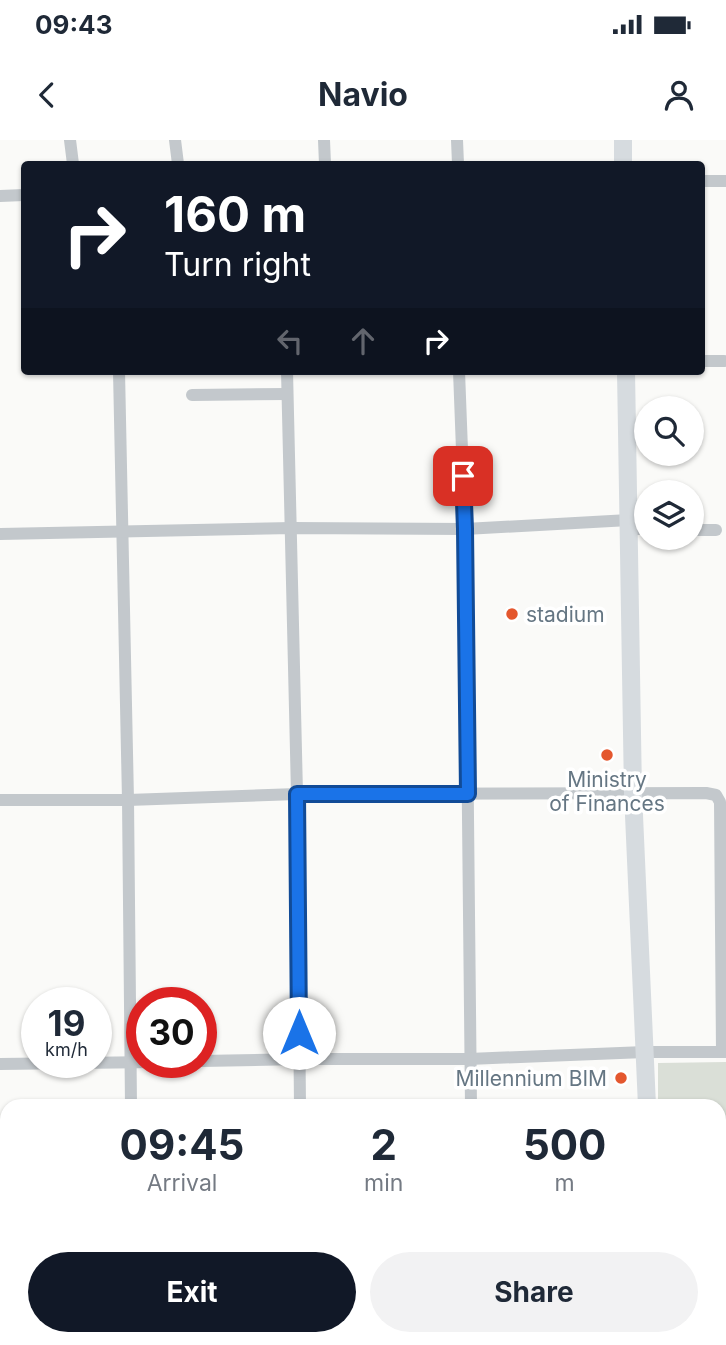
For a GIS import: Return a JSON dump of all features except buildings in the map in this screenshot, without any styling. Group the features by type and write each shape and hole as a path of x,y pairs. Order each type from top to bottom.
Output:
{"highway":[{"path":"623,140 624,161"},
{"path":"626,375 634,509"},
{"path":"635,550 633,793 647,1099"}],"street":[{"path":"70,140 73,161"},
{"path":"175,140 178,161"},
{"path":"324,140 325,161"},
{"path":"457,140 458,161"},
{"path":"705,181 726,181"},
{"path":"0,197 21,195"},
{"path":"705,362 724,361"},
{"path":"118,375 129,987"},
{"path":"287,375 297,794 300,1099"},
{"path":"459,375 465,529 471,1099"},
{"path":"192,396 287,394"},
{"path":"0,534 292,528 634,526"},
{"path":"704,530 716,530"},
{"path":"0,800 128,800 297,794 706,793 716,795 720,802 724,1052 645,1052 469,1059 217,1061"},
{"path":"0,1064 126,1063"},
{"path":"130,1078 131,1099"}],"shaded area":[{"path":"726,1062 726,1099 658,1099 658,1063"}],"place":[{"name":"stadium","path":"512,614"},
{"name":"Ministry of Finances","path":"607,755"},
{"name":"Millennium BIM","path":"621,1078"}],"route":[{"path":"299,1033 297,794 468,794 463,476"}]}
